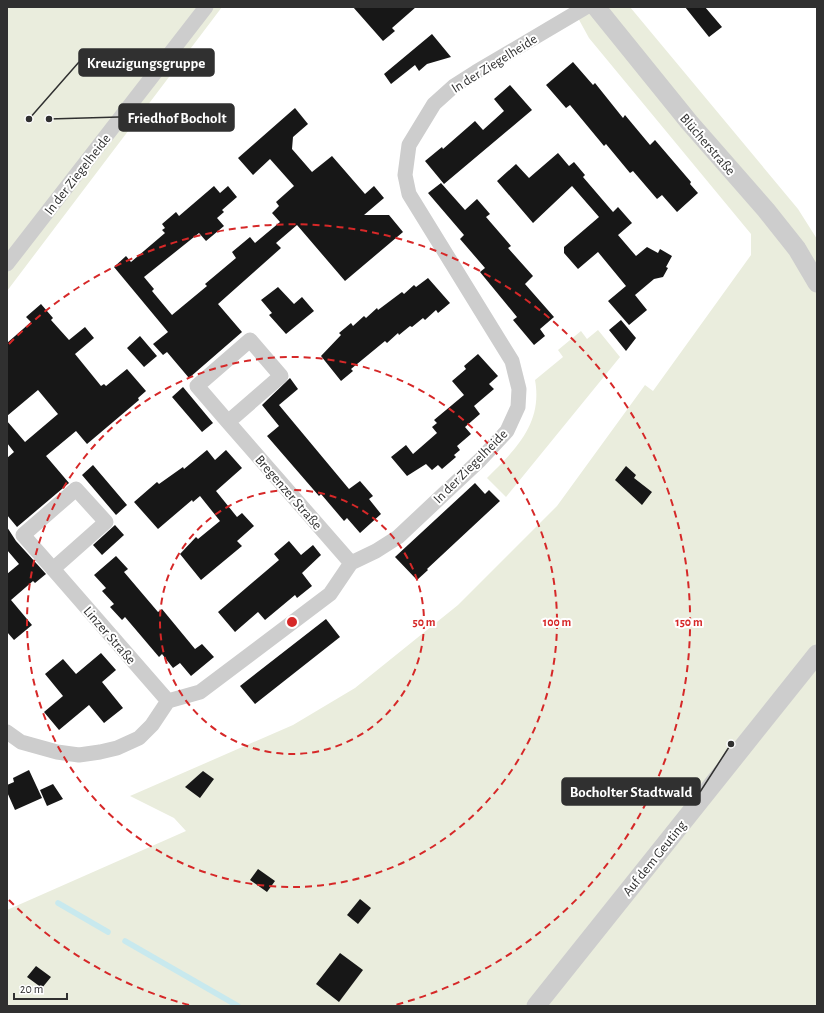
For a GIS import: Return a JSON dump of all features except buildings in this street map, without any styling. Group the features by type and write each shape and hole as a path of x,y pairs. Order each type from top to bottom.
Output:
{"street":[{"name":"In der Ziegelheide","path":"7,264 206,7"},
{"name":"In der Ziegelheide","path":"350,563 376,551 403,532 480,460 507,431 518,406 519,389 512,361 409,194 405,174 409,145 434,104 454,86 586,7"},
{"name":"Blücherstraße","path":"596,7 689,122 766,210 797,249 817,283"},
{"name":"Bregenzer Straße","path":"228,422 281,376 250,340 197,386 228,422 350,563"},
{"name":"Linzer Straße","path":"53,569 106,522 76,489 23,535 168,701"},
{"path":"7,732 21,742 57,752 79,755 117,748 139,738 152,724 168,701 200,692 330,594 350,563"},
{"name":"Auf dem Geuting","path":"536,1006 817,654"}],"green space":[{"path":"7,7 222,7 7,291"},
{"path":"572,7 630,7 798,209 817,239 817,1006 7,1006 7,910 186,831 174,818 130,796 293,725 355,688 458,605 557,506 645,385 653,391 751,255 751,234 589,38"},
{"path":"598,330 620,357 506,497 487,478 517,446 531,423 535,410 535,380 563,357 558,350 581,331 587,339"}],"waterway":[{"path":"58,903 108,932"},
{"path":"125,941 238,1006"}],"place":[{"name":"Kreuzigungsgruppe","path":"29,119"},
{"name":"Friedhof Bocholt","path":"49,119"},
{"name":"Bocholter Stadtwald","path":"731,744"}]}
